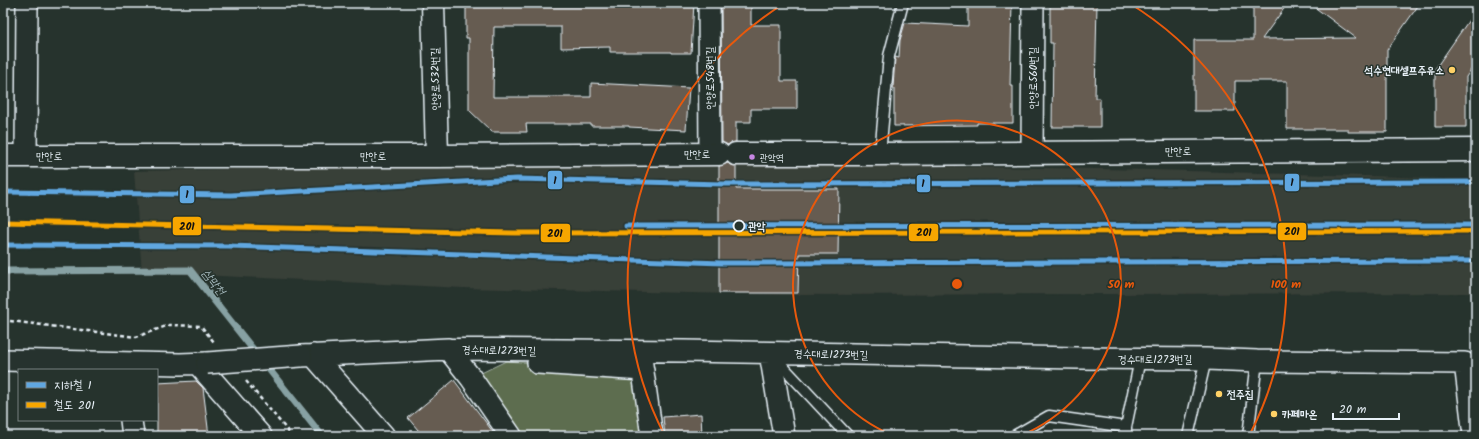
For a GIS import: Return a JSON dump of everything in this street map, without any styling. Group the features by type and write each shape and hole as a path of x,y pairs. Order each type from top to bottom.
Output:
{"street":[{"name":"만안로","path":"26,156 27,3"},
{"name":"안양로532번길","path":"433,3 437,156"},
{"name":"안양로548번길","path":"709,3 722,154"},
{"name":"안양로560번길","path":"1032,152 1034,3"},
{"name":"만안로","path":"3,156 437,156 1476,150"},
{"name":"경수대로1273번길","path":"202,363 448,349 642,361 770,354 1465,363 1474,436"},
{"path":"448,349 471,378 511,436"},
{"path":"770,354 784,436"},
{"path":"307,356 384,436"},
{"path":"3,360 122,366 202,363 261,436"},
{"path":"506,361 642,361 652,436"},
{"path":"131,421 133,436"}],"lane":[{"path":"880,154 888,56 903,3"},
{"name":"경수대로1273번길","path":"770,354 848,436"},
{"path":"1014,436 1048,416 1126,432 1140,359"},
{"path":"1188,436 1206,359"},
{"path":"1248,436 1257,361"}],"shaded area":[{"path":"634,161 1152,170 1476,179 1476,293 784,295 463,288 142,272 134,171"}],"green space":[{"path":"506,361 643,370 652,436 511,436 471,378"}],"building":[{"path":"466,3 544,3 544,6 613,6 613,3 694,3 691,53 610,52 610,47 561,48 561,27 494,27 493,97 591,97 591,83 689,88 686,130 629,126 591,126 591,124 526,124 527,132 492,132 469,110 469,38 466,38"},
{"path":"721,3 751,3 751,25 781,25 781,81 797,81 797,109 751,109 751,122 736,122 736,142 728,145 722,142"},
{"path":"968,3 1012,3 1010,86 1013,86 1013,123 894,126 893,88 895,57 899,58 900,40 905,23 968,26"},
{"path":"1050,3 1097,3 1095,98 1100,98 1100,127 1052,127 1053,43 1050,43"},
{"path":"1253,3 1288,3 1262,39 1356,38 1309,3 1420,3 1387,50 1387,132 1348,132 1348,129 1287,129 1287,81 1235,81 1235,111 1194,111 1194,40 1253,40"},
{"path":"1476,10 1476,62 1466,77 1466,127 1435,127 1435,69"},
{"name":"관악역","path":"728,163 736,166 736,189 839,189 838,254 799,254 798,293 719,293 719,166"},
{"path":"454,380 496,436 423,436 408,418"},
{"path":"196,381 203,388 209,436 157,436 158,383"},
{"path":"701,414 702,436 665,436 663,417"}],"waterway":[{"name":"삼막천","path":"3,271 190,270 322,436"}],"metro line":[{"name":"1","path":"3,192 231,195 517,179 723,184 1476,182"},
{"name":"1","path":"626,226 1476,225"},
{"name":"1","path":"3,245 229,246 722,263 1476,261"}],"rail line":[{"name":"201","path":"3,222 514,233 1476,231"}],"place":[{"name":"석수현대셀프주유소","path":"1452,70"},
{"name":"관악역","path":"752,157"},
{"name":"관악","path":"739,226"},
{"name":"전주집","path":"1219,394"},
{"name":"카페마온","path":"1274,414"}]}
